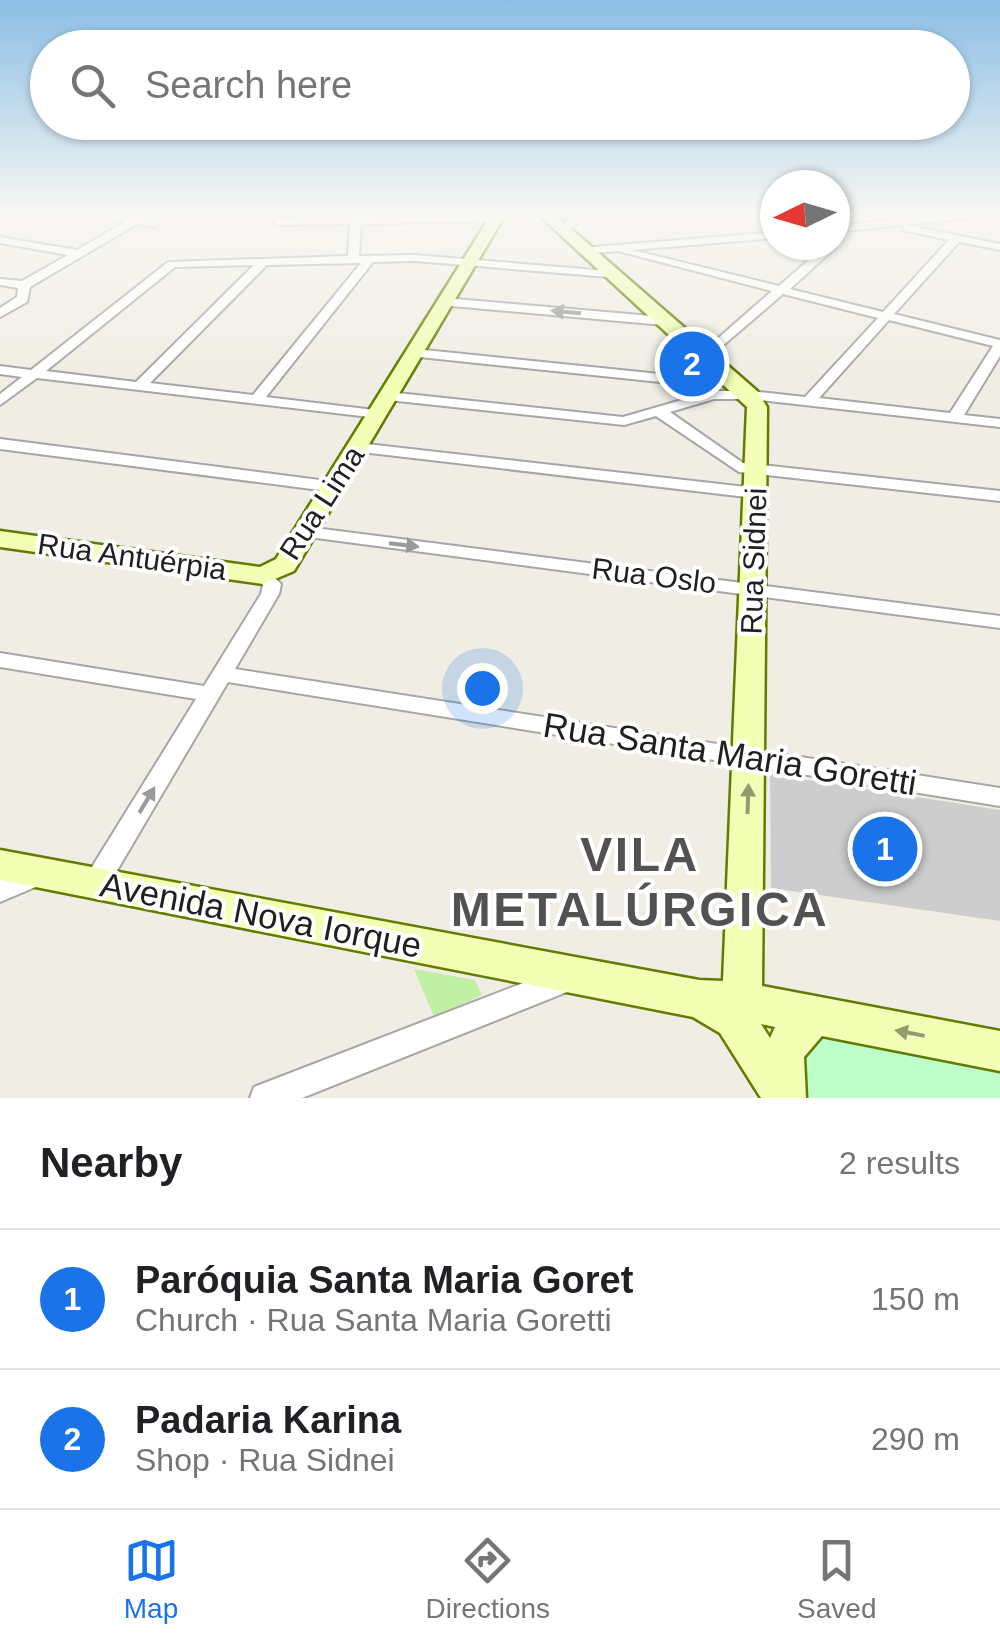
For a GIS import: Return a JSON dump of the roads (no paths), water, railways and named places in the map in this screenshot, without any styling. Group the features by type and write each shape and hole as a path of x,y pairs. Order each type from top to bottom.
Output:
{"main road":[{"name":"Rua Lima","path":"263,576 290,561 467,266"},
{"path":"619,266 663,321 721,381"},
{"name":"Rua Sidnei","path":"721,381 758,412 742,1001"},
{"name":"Rua Antuérpia","path":"0,539 263,576"},
{"name":"Avenida Nova Iorque","path":"0,865 699,999 742,1001 1000,1051"},
{"path":"699,999 734,1019 786,1098"},
{"path":"786,1098 781,1064 784,1051 797,1028 819,1016"}],"street":[{"path":"0,282 24,285 56,266"},
{"path":"0,401 165,266"},
{"path":"139,386 260,266"},
{"path":"256,400 363,266"},
{"path":"636,266 778,289 1000,345 954,418"},
{"path":"0,370 256,400 624,421 660,412 721,381 778,289 806,266"},
{"path":"807,403 930,266"},
{"path":"0,313 20,302 24,285"},
{"path":"444,302 663,321"},
{"path":"415,353 721,381 807,403 1000,423"},
{"path":"660,412 756,481"},
{"path":"0,444 335,486"},
{"path":"358,448 756,481 1000,496"},
{"name":"Rua Oslo","path":"307,532 1000,622"},
{"name":"Rua Lima","path":"96,884 270,594 272,584 263,576"},
{"path":"0,660 210,694"},
{"name":"Rua Santa Maria Goretti","path":"223,674 1000,797"},
{"path":"0,892 40,873"},
{"path":"265,1098 575,975"}],"place":[{"name":"Padaria Karina","path":"692,364"},
{"name":"Paróquia Santa Maria Goret","path":"885,849"}],"district":[{"name":"VILA METALÚRGICA","path":"640,882"}]}
